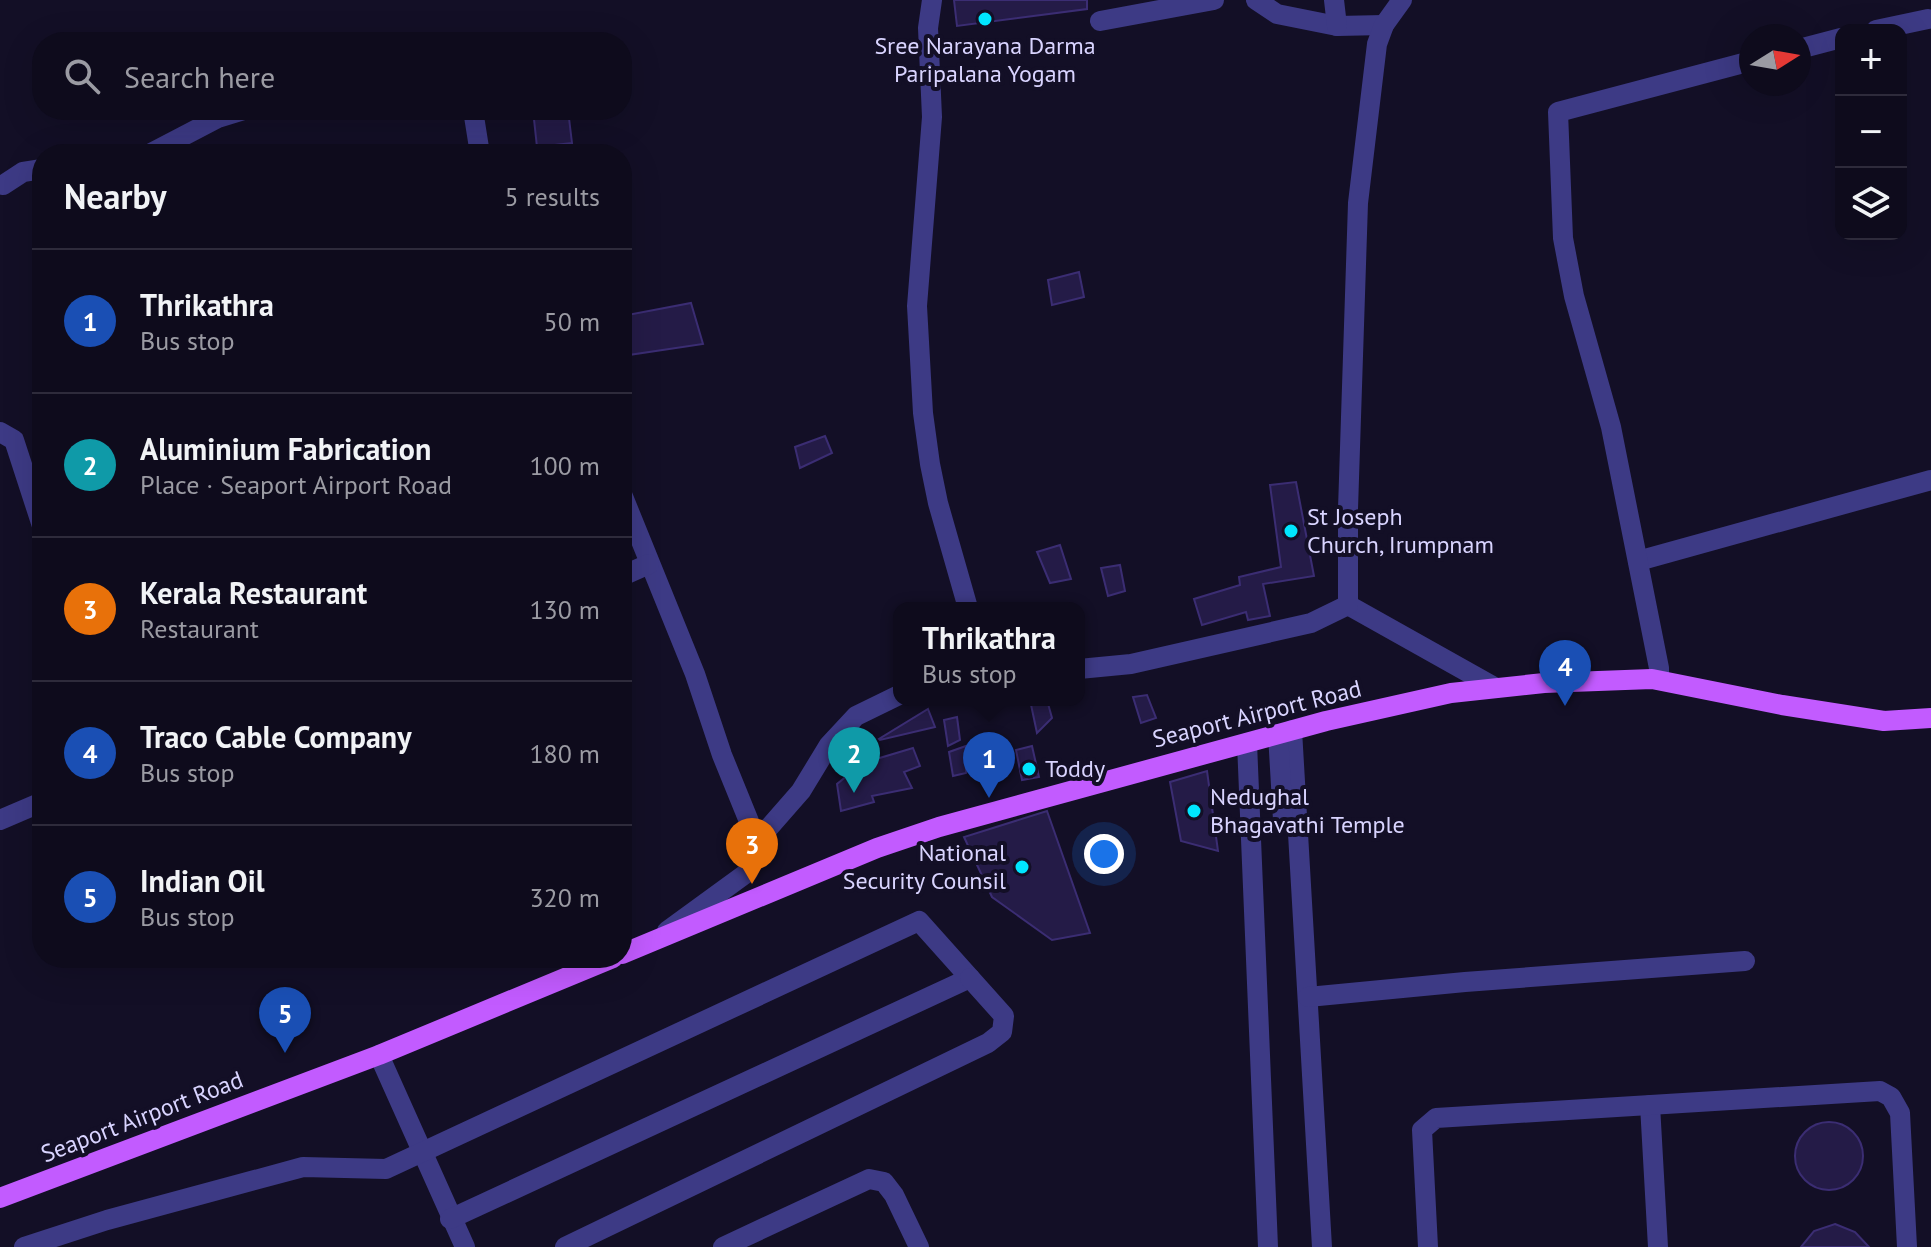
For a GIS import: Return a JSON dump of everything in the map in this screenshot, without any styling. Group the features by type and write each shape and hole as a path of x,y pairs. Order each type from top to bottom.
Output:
{"main road":[{"name":"Seaport Airport Road","path":"632,950 877,848 939,827 1285,732 1451,693 1559,683 1659,680 1782,705 1884,721 1931,718"},
{"name":"Seaport Airport Road","path":"0,1198 379,1055 589,968"}],"street":[{"path":"932,0 928,28 932,117 917,306 923,413 938,503 966,602"},
{"path":"1100,21 1214,0"},
{"path":"1256,0 1277,14 1337,26 1384,25"},
{"path":"1334,0 1337,26"},
{"path":"1348,605 1358,203 1377,44 1384,25 1402,0"},
{"path":"1904,24 1928,19"},
{"path":"1811,46 1835,40"},
{"path":"1659,680 1611,427 1574,296 1563,238 1558,112 1739,64"},
{"path":"168,144 214,120"},
{"path":"475,120 478,144"},
{"path":"3,185 23,172 32,171"},
{"path":"0,432 14,440 32,495"},
{"path":"1638,561 1931,480"},
{"path":"632,520 695,674 722,755 759,846"},
{"path":"632,572 649,564"},
{"path":"1085,668 1131,664 1311,623 1348,605"},
{"path":"1348,605 1496,688"},
{"path":"653,941 748,872 766,831 801,791 829,745 856,716 893,698"},
{"path":"1285,732 1300,972 1310,1247"},
{"path":"1247,743 1268,1247"},
{"path":"0,820 32,806"},
{"path":"24,1247 107,1220 303,1167 386,1169 919,921 1004,1016 1002,1032 988,1043 565,1247"},
{"path":"1308,997 1745,961"},
{"path":"1300,972 1308,997 1322,1247"},
{"path":"450,1219 970,978"},
{"path":"379,1055 465,1247"},
{"path":"1428,1247 1422,1130 1436,1118 1880,1091 1891,1097 1900,1113 1907,1247"},
{"path":"1650,1105 1658,1247"},
{"path":"723,1247 869,1179 884,1182 894,1195 919,1247"}],"building":[{"name":"Sree Narayana Darma Paripalana Yogam","path":"954,0 1087,0 1087,9 957,26"},
{"path":"534,120 569,120 572,143 537,144"},
{"path":"1079,272 1084,297 1052,305 1048,280"},
{"path":"691,303 703,344 632,355 632,314"},
{"path":"825,436 832,453 800,468 795,447"},
{"path":"1296,482 1314,576 1263,584 1270,616 1248,620 1246,612 1202,625 1194,599 1240,585 1239,577 1281,567 1270,485"},
{"path":"1060,545 1071,579 1050,583 1037,552"},
{"path":"1120,565 1125,591 1108,596 1101,568"},
{"path":"1147,695 1156,718 1141,723 1133,697"},
{"path":"1031,706 1049,706 1052,718 1037,733"},
{"path":"928,709 935,727 879,739"},
{"path":"957,717 960,740 948,746 944,720"},
{"path":"966,746 966,773 953,776 949,752"},
{"name":"Toddy","path":"1032,746 1039,777 1022,780 1016,750"},
{"path":"913,748 920,766 904,772 912,788 872,796 874,802 841,811 837,784 863,763"},
{"name":"Nedughal Bhagavathi Temple","path":"1207,771 1218,851 1181,841 1170,782"},
{"name":"National Security Counsil","path":"1047,811 1090,933 1052,940 992,897 964,837"},
{"path":"1829,1122 1853,1132 1863,1156 1853,1180 1829,1190 1805,1180 1795,1156 1805,1132"},
{"path":"1835,1224 1855,1232 1869,1247 1801,1247 1814,1231"}],"place":[{"name":"Sree Narayana Darma Paripalana Yogam","path":"985,19"},
{"name":"St Joseph Church, Irumpnam","path":"1291,531"},
{"name":"Traco Cable Company","path":"1565,706"},
{"name":"Toddy","path":"1029,769"},
{"name":"Aluminium Fabrication","path":"854,793"},
{"name":"Thrikathra","path":"989,798"},
{"name":"Nedughal Bhagavathi Temple","path":"1194,811"},
{"name":"National Security Counsil","path":"1022,867"},
{"name":"Kerala Restaurant","path":"752,884"},
{"name":"Indian Oil","path":"285,1053"}]}
